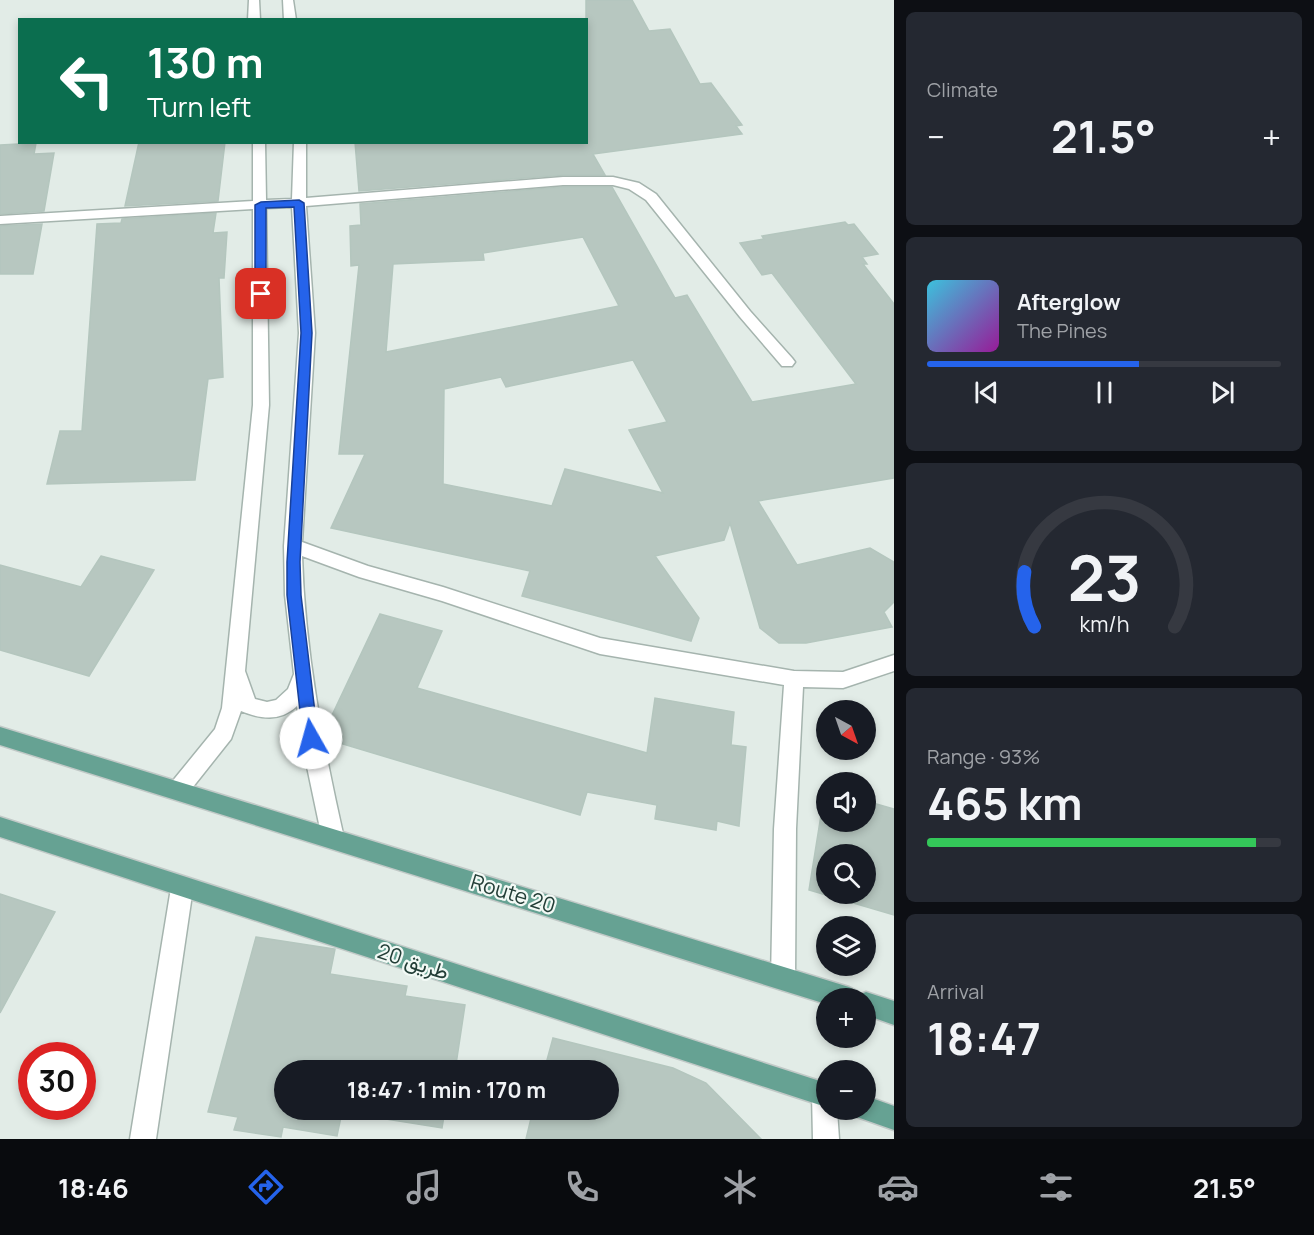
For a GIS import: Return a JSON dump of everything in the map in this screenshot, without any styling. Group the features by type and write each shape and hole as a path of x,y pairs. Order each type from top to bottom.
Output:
{"main road":[{"path":"0,736 178,790"},
{"name":"Route 20","path":"178,790 816,989"},
{"name":"طريق 20","path":"0,827 816,1092"},
{"path":"876,1007 894,1013"},
{"path":"876,1112 894,1118"}],"street":[{"path":"254,0 255,18"},
{"path":"288,0 290,18"},
{"path":"178,790 224,733 232,708 261,405 259,144"},
{"path":"300,144 299,203 307,333 293,546 294,595 311,738 333,838"},
{"path":"0,220 299,203 563,181 613,181 642,190 651,197 745,314 788,362"},
{"path":"293,546 365,572 443,594 600,646 794,679 843,680 894,663"},
{"path":"236,669 242,694 248,705 267,711 277,709 293,699 298,692 303,670"},
{"path":"783,979 785,829 794,679"},
{"path":"143,1139 182,888"},
{"path":"825,1120 825,1139"}],"building":[{"path":"586,0 632,0 649,31 670,29 700,84 711,83 742,125 736,126 742,134 593,154 605,175 563,175 359,191 355,144 588,144 588,18 586,18"},
{"path":"36,144 34,154 54,153 44,211 0,214 0,145"},
{"path":"139,144 225,144 218,201 125,206"},
{"path":"563,187 612,187 675,298 687,295 752,402 856,384 772,273 762,275 740,243 764,239 762,236 845,222 848,225 854,224 878,254 862,257 867,264 863,264 894,304 894,478 758,501 797,565 870,548 894,562 894,602 884,612 892,627 806,643 779,643 760,628 730,523 724,540 655,556 699,618 691,641 522,596 530,571 331,528 365,454 339,454 359,265 351,266 350,226 361,225 360,204","holes":["583,237 619,306 386,352 393,264 484,260 483,253","633,360 667,422 629,430 663,493 565,469 552,506 443,484 444,389 501,377 506,387"]},
{"path":"216,213 213,233 227,232 224,278 219,278 223,377 208,379 195,480 47,484 60,431 82,431 97,224 121,223 122,219"},
{"path":"42,224 33,274 0,274 0,226"},
{"path":"101,556 154,570 89,676 0,650 0,565 81,587"},
{"path":"380,614 442,631 417,688 647,753 655,698 734,712 731,745 746,747 739,826 717,821 716,830 655,819 657,805 587,792 580,815 326,739 324,732"},
{"path":"876,804 894,809 894,915 857,904 876,904 876,844 816,844 818,832 876,832"},
{"path":"816,846 816,892 809,890"},
{"path":"0,894 55,912 0,1013"},
{"path":"256,937 335,949 330,974 407,986 405,996 465,1005 457,1060 274,1060 274,1120 340,1120 337,1136 283,1127 281,1137 234,1130 238,1117 208,1112"},
{"path":"553,1038 673,1068 706,1083 761,1139 526,1139 531,1120 619,1120 619,1060 547,1060"},
{"path":"392,1120 443,1120 442,1128"}],"route":[{"path":"261,294 261,205 299,203 307,333 293,546 294,595 311,738"}]}
